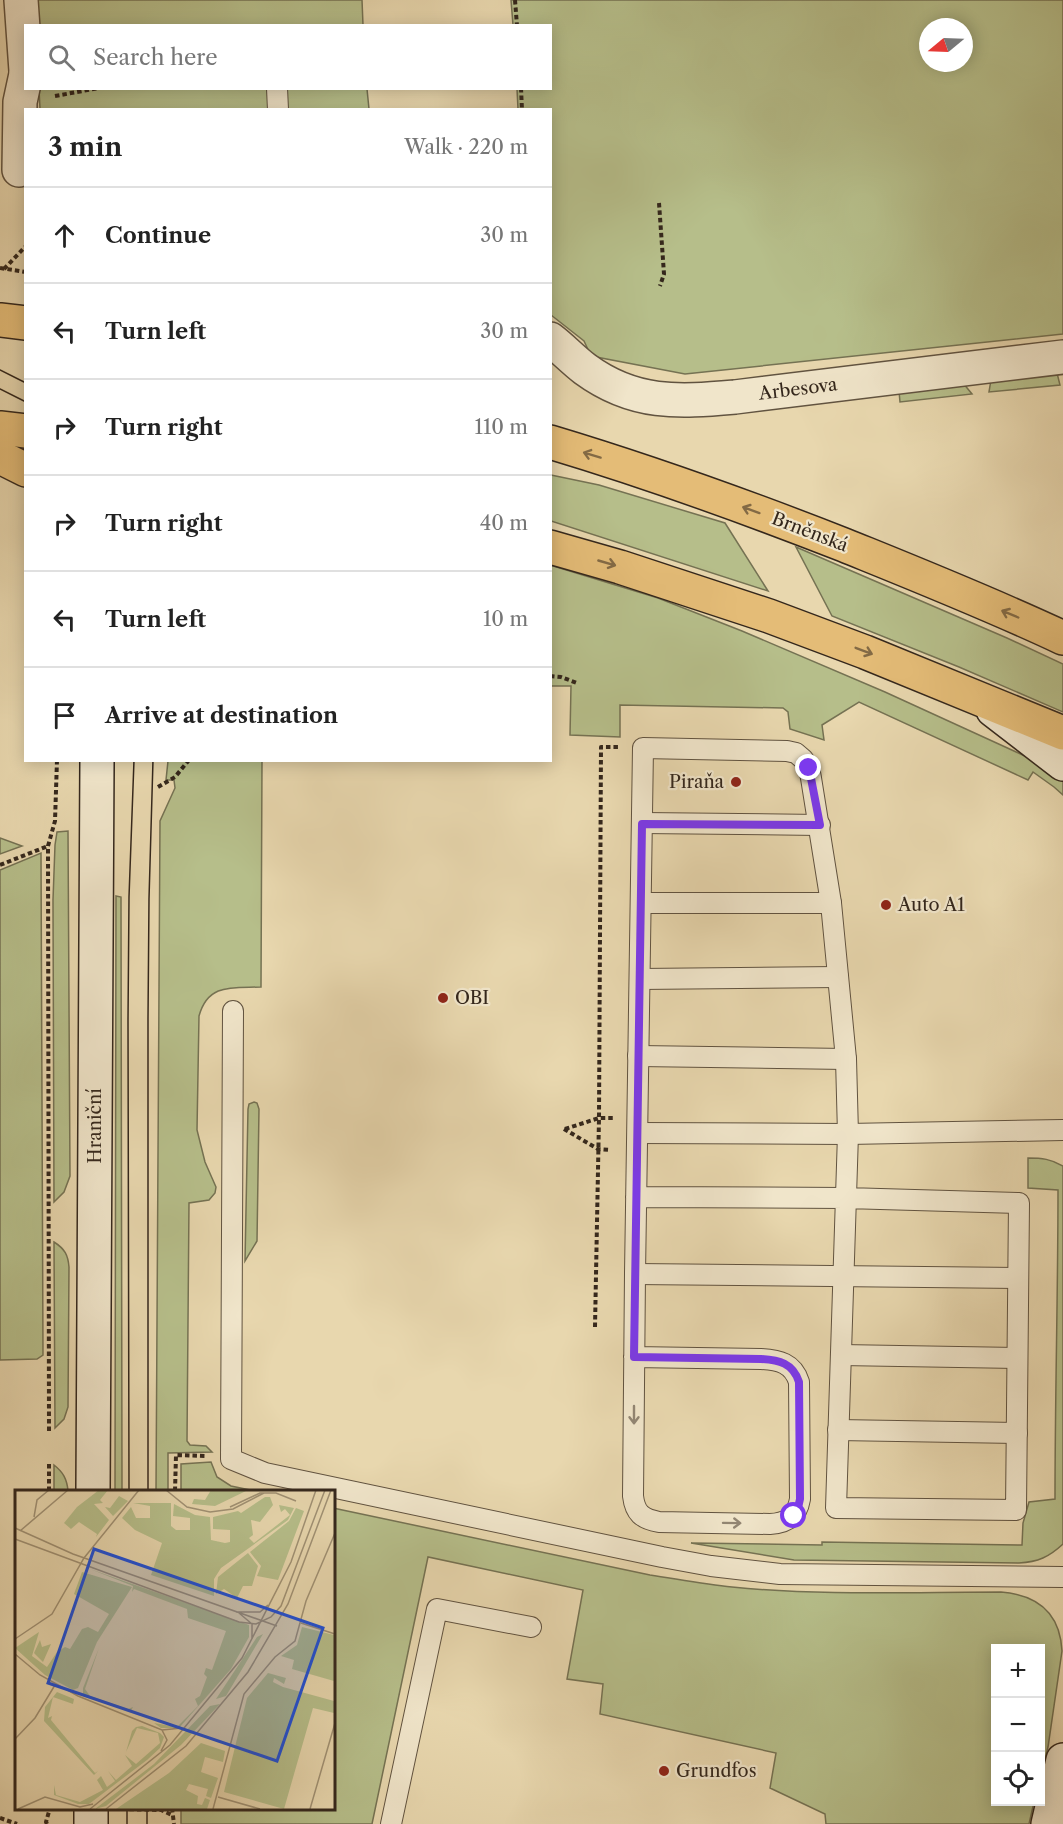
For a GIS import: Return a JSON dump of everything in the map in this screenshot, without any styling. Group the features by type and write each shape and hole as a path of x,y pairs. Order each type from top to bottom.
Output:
{"main road":[{"path":"0,320 24,323"},
{"path":"0,428 24,431"},
{"name":"Brněnská","path":"552,443 643,471 782,521 953,590 1063,638"},
{"path":"0,457 24,469"},
{"path":"552,548 769,615 1063,733"}],"street":[{"path":"15,171 24,82 21,0"},
{"name":"Arbesova","path":"552,341 582,367 614,386 639,395 667,401 735,397 1063,357"},
{"path":"975,696 1063,764"},
{"name":"Hraniční","path":"93,1490 97,762"},
{"path":"1048,1824 1062,1769"}],"lane":[{"path":"277,90 278,108"},
{"path":"634,1357 779,1360 790,1367 799,1382 800,1499 794,1516 788,1521 770,1524 659,1522 642,1517 635,1509 633,1496 634,1357 636,1197 643,748 796,753 809,768 820,825 831,903 846,1059 848,1134 846,1198 843,1275 841,1355 838,1430 836,1508 1016,1510 1019,1203 846,1198 636,1197"},
{"path":"642,824 820,825"},
{"path":"641,903 831,903"},
{"path":"640,979 838,977"},
{"path":"233,1011 231,1459 265,1473 711,1566 780,1574 1063,1577"},
{"path":"638,1056 846,1059"},
{"path":"638,1134 848,1134 1063,1130"},
{"path":"635,1274 1018,1278"},
{"path":"841,1355 1017,1358"},
{"path":"838,1430 1017,1433"},
{"path":"391,1824 437,1609 531,1628"}],"path":[{"path":"516,0 517,24"},
{"path":"521,90 522,108"},
{"path":"659,203 664,274 660,286"},
{"path":"2,269 24,248"},
{"path":"2,269 24,272"},
{"path":"552,676 561,677 577,684"},
{"path":"595,1327 599,1118 601,747 643,748"},
{"path":"49,1431 48,846 55,820 57,762"},
{"path":"158,787 175,777 187,762"},
{"path":"0,865 48,846"},
{"path":"598,1149 564,1129 599,1118 638,1134"},
{"path":"598,1149 638,1134"},
{"path":"175,1490 176,1455 231,1459"},
{"path":"49,1464 49,1490"},
{"path":"172,1809 174,1824"},
{"path":"0,1818 17,1824"},
{"path":"40,1824 47,1823"}],"green space":[{"path":"32,0 362,0 363,24 34,24"},
{"path":"511,0 1063,0 1063,334 685,374 591,356 584,341 552,316 552,108 518,108 517,90 552,90 552,24 513,24"},
{"path":"39,90 367,90 369,108 40,108"},
{"path":"1057,373 1060,385 989,392 991,380"},
{"path":"963,383 972,394 900,402 899,391"},
{"path":"552,475 599,485 725,523 768,591 552,521"},
{"path":"796,547 1063,664 1063,712 832,616"},
{"path":"552,566 658,598 885,692 1027,757 1063,782 1063,795 1033,772 1028,780 859,702 822,725 824,740 790,729 788,712 783,708 620,705 620,737 570,735 571,686 552,686"},
{"path":"168,762 262,762 261,987 231,988 215,993 203,1005 199,1016 197,1130 205,1162 216,1187 215,1193 209,1200 189,1203 187,1441 190,1445 206,1446 212,1452 168,1453 168,1490 156,1490 160,821 175,788 174,780 166,780"},
{"path":"68,831 70,1176 64,1192 54,1202 53,900 55,845 57,832"},
{"path":"0,838 22,846 0,854"},
{"path":"41,853 43,1355 37,1359 0,1360 0,870"},
{"path":"116,896 121,897 122,1490 115,1490"},
{"path":"257,1103 259,1109 257,1241 245,1261 248,1109 249,1104"},
{"path":"1028,1158 1046,1159 1063,1166 1063,1544 1043,1558 1019,1563 794,1560 691,1543 1022,1545 1023,1523 1029,1502 1055,1499 1058,1190 1028,1188"},
{"path":"54,1242 65,1253 69,1267 68,1407 64,1419 55,1428"},
{"path":"211,1462 217,1477 231,1486 250,1490 181,1490 181,1464"},
{"path":"54,1465 64,1476 68,1490 54,1490"},
{"path":"334,1508 650,1575 722,1586 832,1593 1001,1592 1014,1594 1036,1602 1051,1616 1057,1626 1062,1651 1045,1759 1045,1644 991,1644 991,1806 1033,1806 1029,1824 826,1824 825,1814 770,1788 776,1753 600,1714 603,1684 567,1679 583,1590 428,1557 372,1824 181,1824 181,1809 334,1809"}],"tram line":[{"path":"0,370 24,382"},
{"path":"0,389 24,401"},
{"path":"129,1490 128,1020 129,897 134,762"},
{"path":"148,1490 148,1019 153,762"},
{"path":"127,1809 127,1824"},
{"path":"147,1809 147,1824"}],"place":[{"name":"Piraňa","path":"736,782"},
{"name":"Auto A1","path":"886,905"},
{"name":"OBI","path":"443,998"},
{"name":"Grundfos","path":"664,1771"}],"route":[{"path":"794,1516 800,1499 799,1382 790,1367 779,1360 634,1357 642,824 820,825 809,768"}]}
